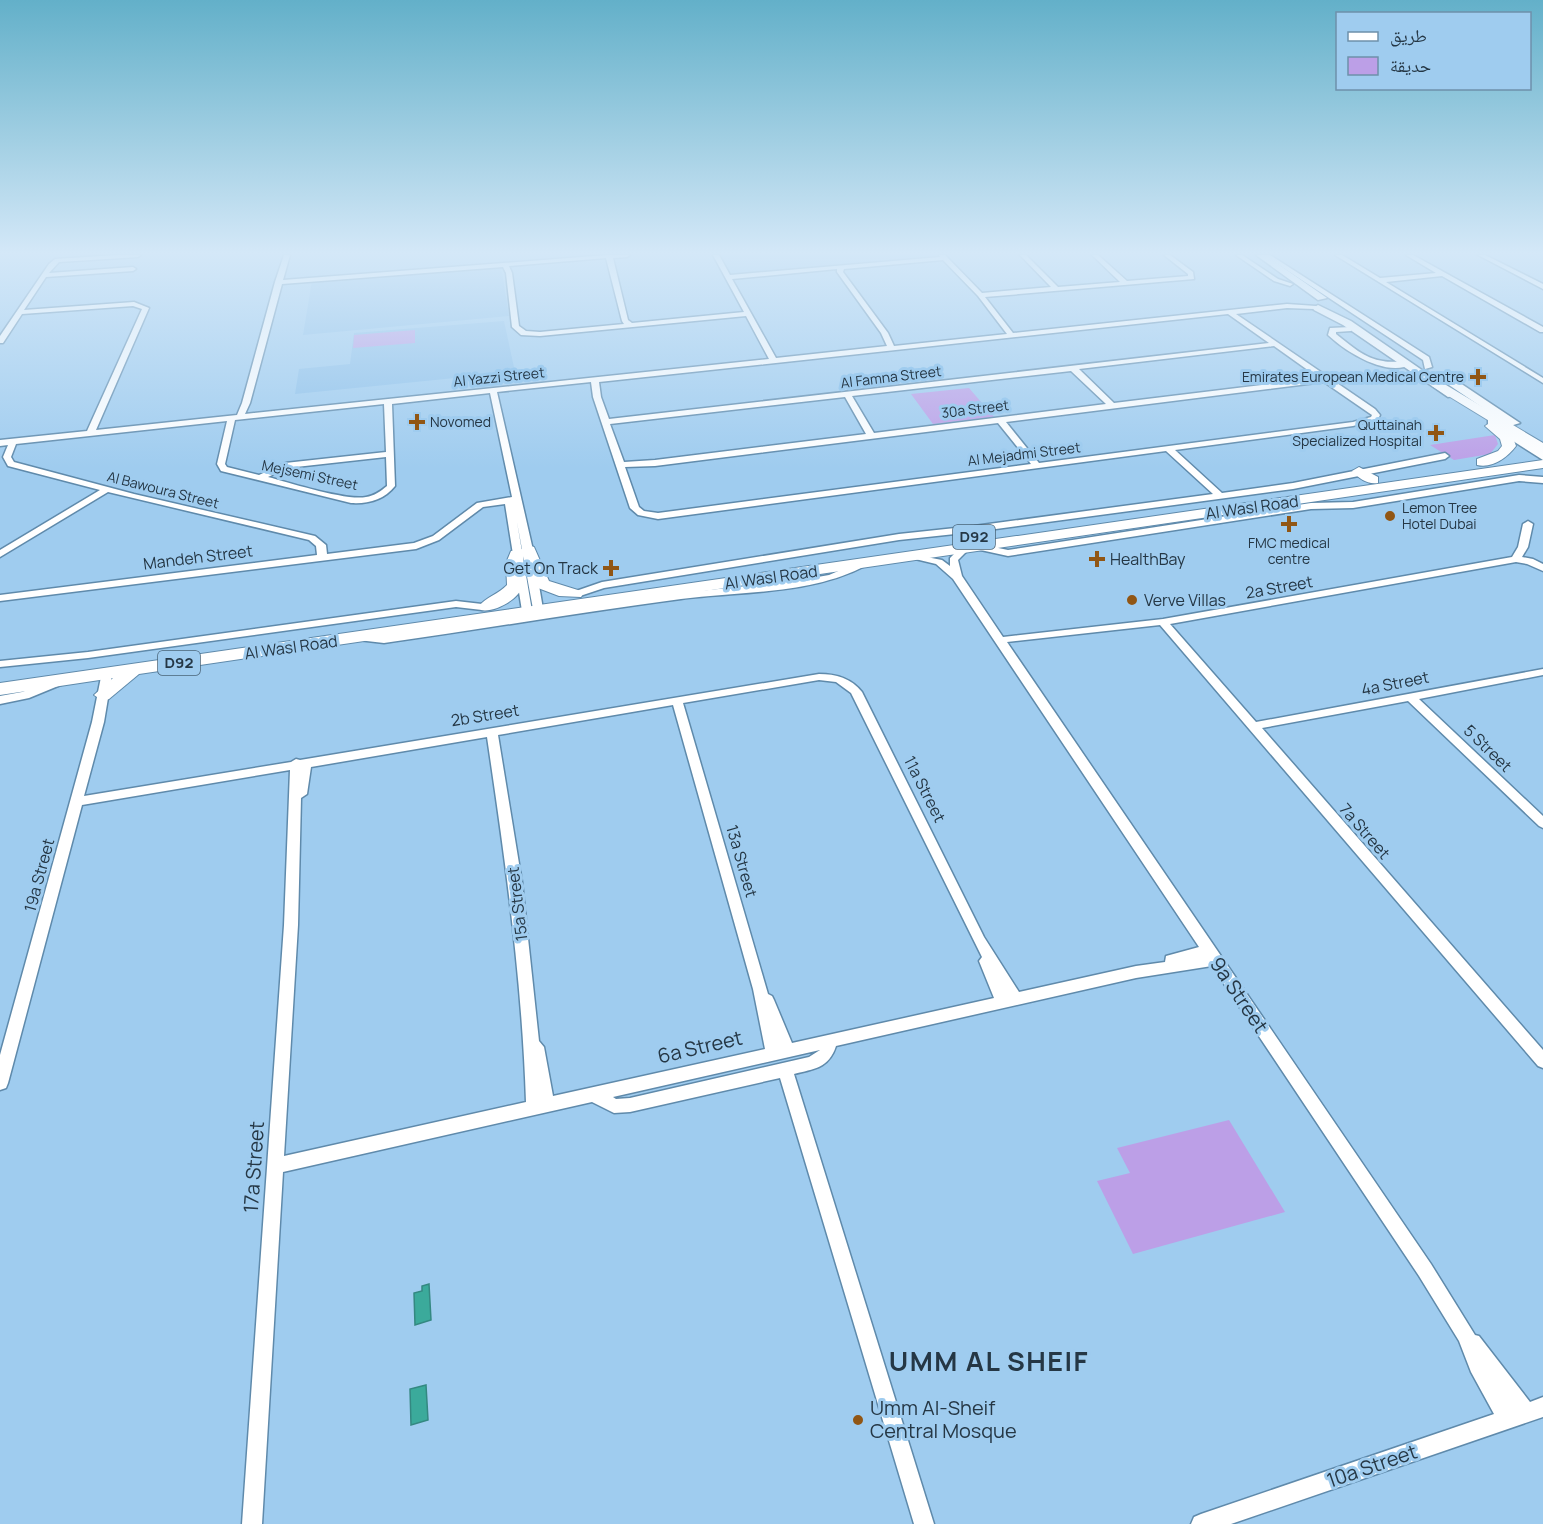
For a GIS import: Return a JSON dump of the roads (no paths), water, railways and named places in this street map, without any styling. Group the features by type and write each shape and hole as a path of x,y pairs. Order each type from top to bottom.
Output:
{"main road":[{"path":"1352,326 1543,454"},
{"path":"1353,326 1428,367 1507,418 1543,434"},
{"path":"1365,326 1376,327"},
{"path":"1436,382 1472,409 1543,454"},
{"path":"1472,409 1473,413 1498,430 1509,443 1503,454 1482,462"},
{"path":"1507,418 1543,454"},
{"path":"1440,479 1543,454"},
{"name":"Al Wasl Road","path":"104,687 138,669 410,628 530,605 578,593 972,540 1280,508 1376,484 1482,462 1543,454"},
{"name":"Al Wasl Road","path":"0,678 484,607 530,605 914,556 972,540 1159,508 1473,475 1543,454"},
{"path":"1359,471 1376,484 1410,495"},
{"path":"1473,475 1543,478"},
{"path":"484,607 505,597 515,586 514,563 522,552 542,584 551,589 578,593"},
{"path":"0,690 73,678 93,681 104,687 110,667 168,655"}],"street":[{"path":"0,341 10,326"},
{"path":"86,435 138,326"},
{"path":"239,419 246,403 267,326"},
{"path":"516,326 521,332 540,334 618,326"},
{"path":"753,326 772,362"},
{"path":"879,326 895,349"},
{"path":"1007,326 1016,335"},
{"name":"Al Yazzi Street","path":"0,444 1099,326"},
{"name":"Al Mejadmi Street","path":"591,380 635,508 646,515 658,516 1169,449 1367,422 1374,419 1376,415 1372,411 1250,326"},
{"path":"1347,326 1333,330 1332,335 1368,361 1383,365 1408,364"},
{"path":"1455,326 1543,381"},
{"path":"1376,327 1426,359 1428,367"},
{"name":"Al Famna Street","path":"607,423 1278,345"},
{"path":"1074,369 1112,406"},
{"name":"30a Street","path":"621,467 1329,380"},
{"path":"496,391 497,409 530,605"},
{"path":"848,395 871,436"},
{"name":"Mejsemi Street","path":"239,419 222,466 231,472 351,500 368,500 384,493 391,486 388,402"},
{"path":"996,420 1035,466"},
{"name":"Al Bawoura Street","path":"13,442 7,457 11,465 106,490 312,538 321,545 322,556"},
{"path":"1169,449 1220,496"},
{"path":"259,478 285,466 391,454"},
{"path":"1159,508 1220,496 1293,486 1359,471 1444,456"},
{"path":"1280,508 1353,505 1519,478 1543,478"},
{"path":"0,554 106,490"},
{"name":"Mandeh Street","path":"0,598 416,546 432,540 480,505 512,497"},
{"path":"1516,560 1523,547 1528,524"},
{"path":"957,577 953,560 972,540"},
{"path":"1523,547 1530,561 1543,568"},
{"name":"9a Street","path":"914,556 939,561 957,577 1466,1335 1478,1365 1526,1413"},
{"name":"2a Street","path":"1002,643 1163,622 1516,560 1530,561"},
{"path":"357,637 384,640 794,583 847,573 864,563"},
{"path":"0,664 88,655 456,604 484,607"},
{"name":"7a Street","path":"1163,622 1543,1061"},
{"name":"4a Street","path":"1253,726 1543,672"},
{"name":"2b Street","path":"77,799 819,677"},
{"name":"11a Street","path":"819,677 842,680 856,692 1009,1000"},
{"path":"0,700 26,695 73,678"},
{"name":"19a Street","path":"0,1083 77,799 104,687"},
{"name":"5 Street","path":"1410,696 1543,823"},
{"name":"13a Street","path":"673,701 688,744 780,1052"},
{"name":"15a Street","path":"496,730 541,1106"},
{"name":"17a Street","path":"252,1524 301,762"},
{"name":"6a Street","path":"275,1166 1211,955"},
{"path":"593,1094 609,1104 624,1106 785,1070 818,1061 826,1054 831,1040"},
{"path":"785,1070 924,1524"},
{"name":"10a Street","path":"1201,1524 1526,1413"}],"place":[{"name":"Emirates European Medical Centre","path":"1478,377"},
{"name":"Novomed","path":"417,422"},
{"name":"Quttainah Specialized Hospital","path":"1436,433"},
{"name":"Lemon Tree Hotel Dubai","path":"1390,516"},
{"name":"FMC medical centre","path":"1289,524"},
{"name":"HealthBay","path":"1097,559"},
{"name":"Get On Track","path":"611,568"},
{"name":"Verve Villas","path":"1132,600"},
{"name":"Umm Al-Sheif Central Mosque","path":"858,1420"}],"district":[{"name":"UMM AL SHEIF","path":"989,1362"}]}
